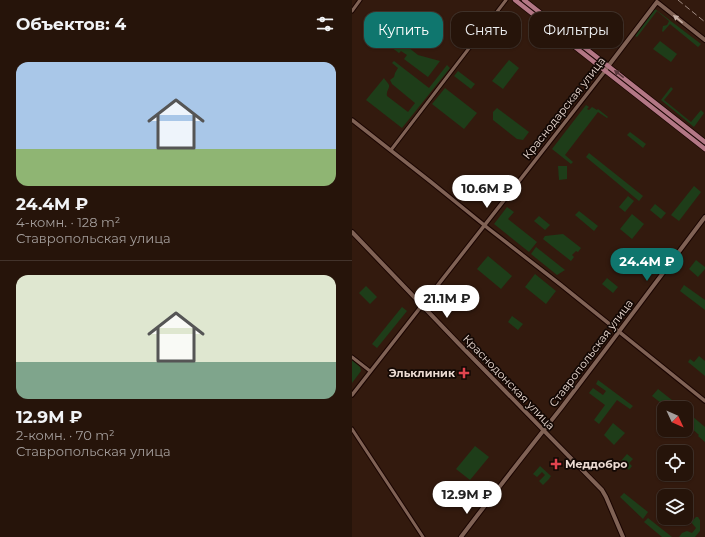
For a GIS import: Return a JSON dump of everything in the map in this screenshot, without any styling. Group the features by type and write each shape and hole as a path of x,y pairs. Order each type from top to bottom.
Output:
{"main road":[{"path":"516,0 705,142"},
{"path":"524,0 705,149"},
{"path":"657,1 705,40"},
{"name":"Краснодарская улица","path":"607,68 657,1"},
{"name":"Ставропольская улица","path":"461,537 619,332 705,217"},
{"name":"Краснодонская улица","path":"352,232 604,493 623,537"}],"street":[{"path":"352,11 360,0"},
{"path":"391,150 506,0"},
{"name":"Краснодарская улица","path":"352,395 607,68"},
{"path":"352,120 705,401"},
{"path":"352,357 370,371"},
{"path":"352,429 422,537"}],"green space":[{"path":"655,9 701,44 698,47 670,24 663,32 663,26 667,25 669,21 657,11 637,37 635,36"},
{"path":"660,41 677,54 671,62 653,49"},
{"path":"392,48 409,48 418,55 440,61 428,77 404,59 407,55 401,51 399,53"},
{"path":"509,60 519,68 503,89 492,81"},
{"path":"394,61 429,88 447,65 450,68 402,128 366,100 384,78 389,85 387,96 408,112 415,103 392,84 390,80 394,77 398,68 392,63"},
{"path":"458,71 475,84 471,89 454,76"},
{"path":"671,87 673,89 664,100 691,122 701,110 704,113 694,127 661,100"},
{"path":"445,88 477,113 464,129 432,104"},
{"path":"586,105 589,107 587,109 589,110 592,107 597,110 598,109 608,117 607,118 598,112 565,155 573,162 571,164 552,149"},
{"path":"497,108 529,132 523,140 517,139 493,120 493,112"},
{"path":"630,132 646,144 643,148 627,135"},
{"path":"589,153 643,196 639,201 586,157"},
{"path":"558,166 567,166 567,179 559,180"},
{"path":"694,186 701,192 679,221 671,215"},
{"path":"628,196 634,201 625,212 619,207"},
{"path":"655,204 666,213 661,219 650,210"},
{"path":"507,207 514,212 508,219 537,242 529,252 494,224"},
{"path":"579,211 598,226 594,231 575,215"},
{"path":"632,214 644,224 632,239 620,229"},
{"path":"539,216 550,225 545,230 534,221"},
{"path":"563,234 581,248 578,252 576,251 572,255 574,257 571,261 543,239 545,236"},
{"path":"536,247 565,270 557,275 531,254"},
{"path":"624,255 636,264 631,270 620,261"},
{"path":"488,256 512,276 501,289 477,269"},
{"path":"696,260 705,267 698,277 689,269"},
{"path":"535,274 556,291 546,304 525,287"},
{"path":"607,278 618,287 613,293 602,284"},
{"path":"684,285 705,300 705,310 680,291"},
{"path":"366,286 377,297 370,304 359,293"},
{"path":"402,307 407,311 377,348 372,344"},
{"path":"512,316 523,324 518,330 508,322"},
{"path":"699,356 705,361 705,376 688,362 690,359 694,362"},
{"path":"352,360 360,367 361,371 352,383"},
{"path":"598,380 633,406 630,409 617,400 599,424 594,420 605,405 589,393 593,388 603,395 606,391 596,384"},
{"path":"658,389 673,401 658,401 652,396"},
{"path":"693,417 705,427 705,442 698,436 699,435 693,430"},
{"path":"613,423 625,433 614,445 604,435"},
{"path":"475,446 489,457 470,480 456,469"},
{"path":"627,454 633,459 629,463 632,466 629,470 620,462"},
{"path":"540,466 551,476 543,485 539,481 545,475 542,472 537,477 533,474"},
{"path":"624,493 648,512 643,519 620,497"},
{"path":"698,517 700,520 700,531 695,537 679,537 682,533 687,531 692,533 696,528 693,524 693,520"},
{"path":"648,518 672,537 662,537 644,522"}],"railway":[{"path":"678,0 705,22"}],"place":[{"name":"Эльклиник","path":"464,373"},
{"name":"Меддобро","path":"556,464"}]}
